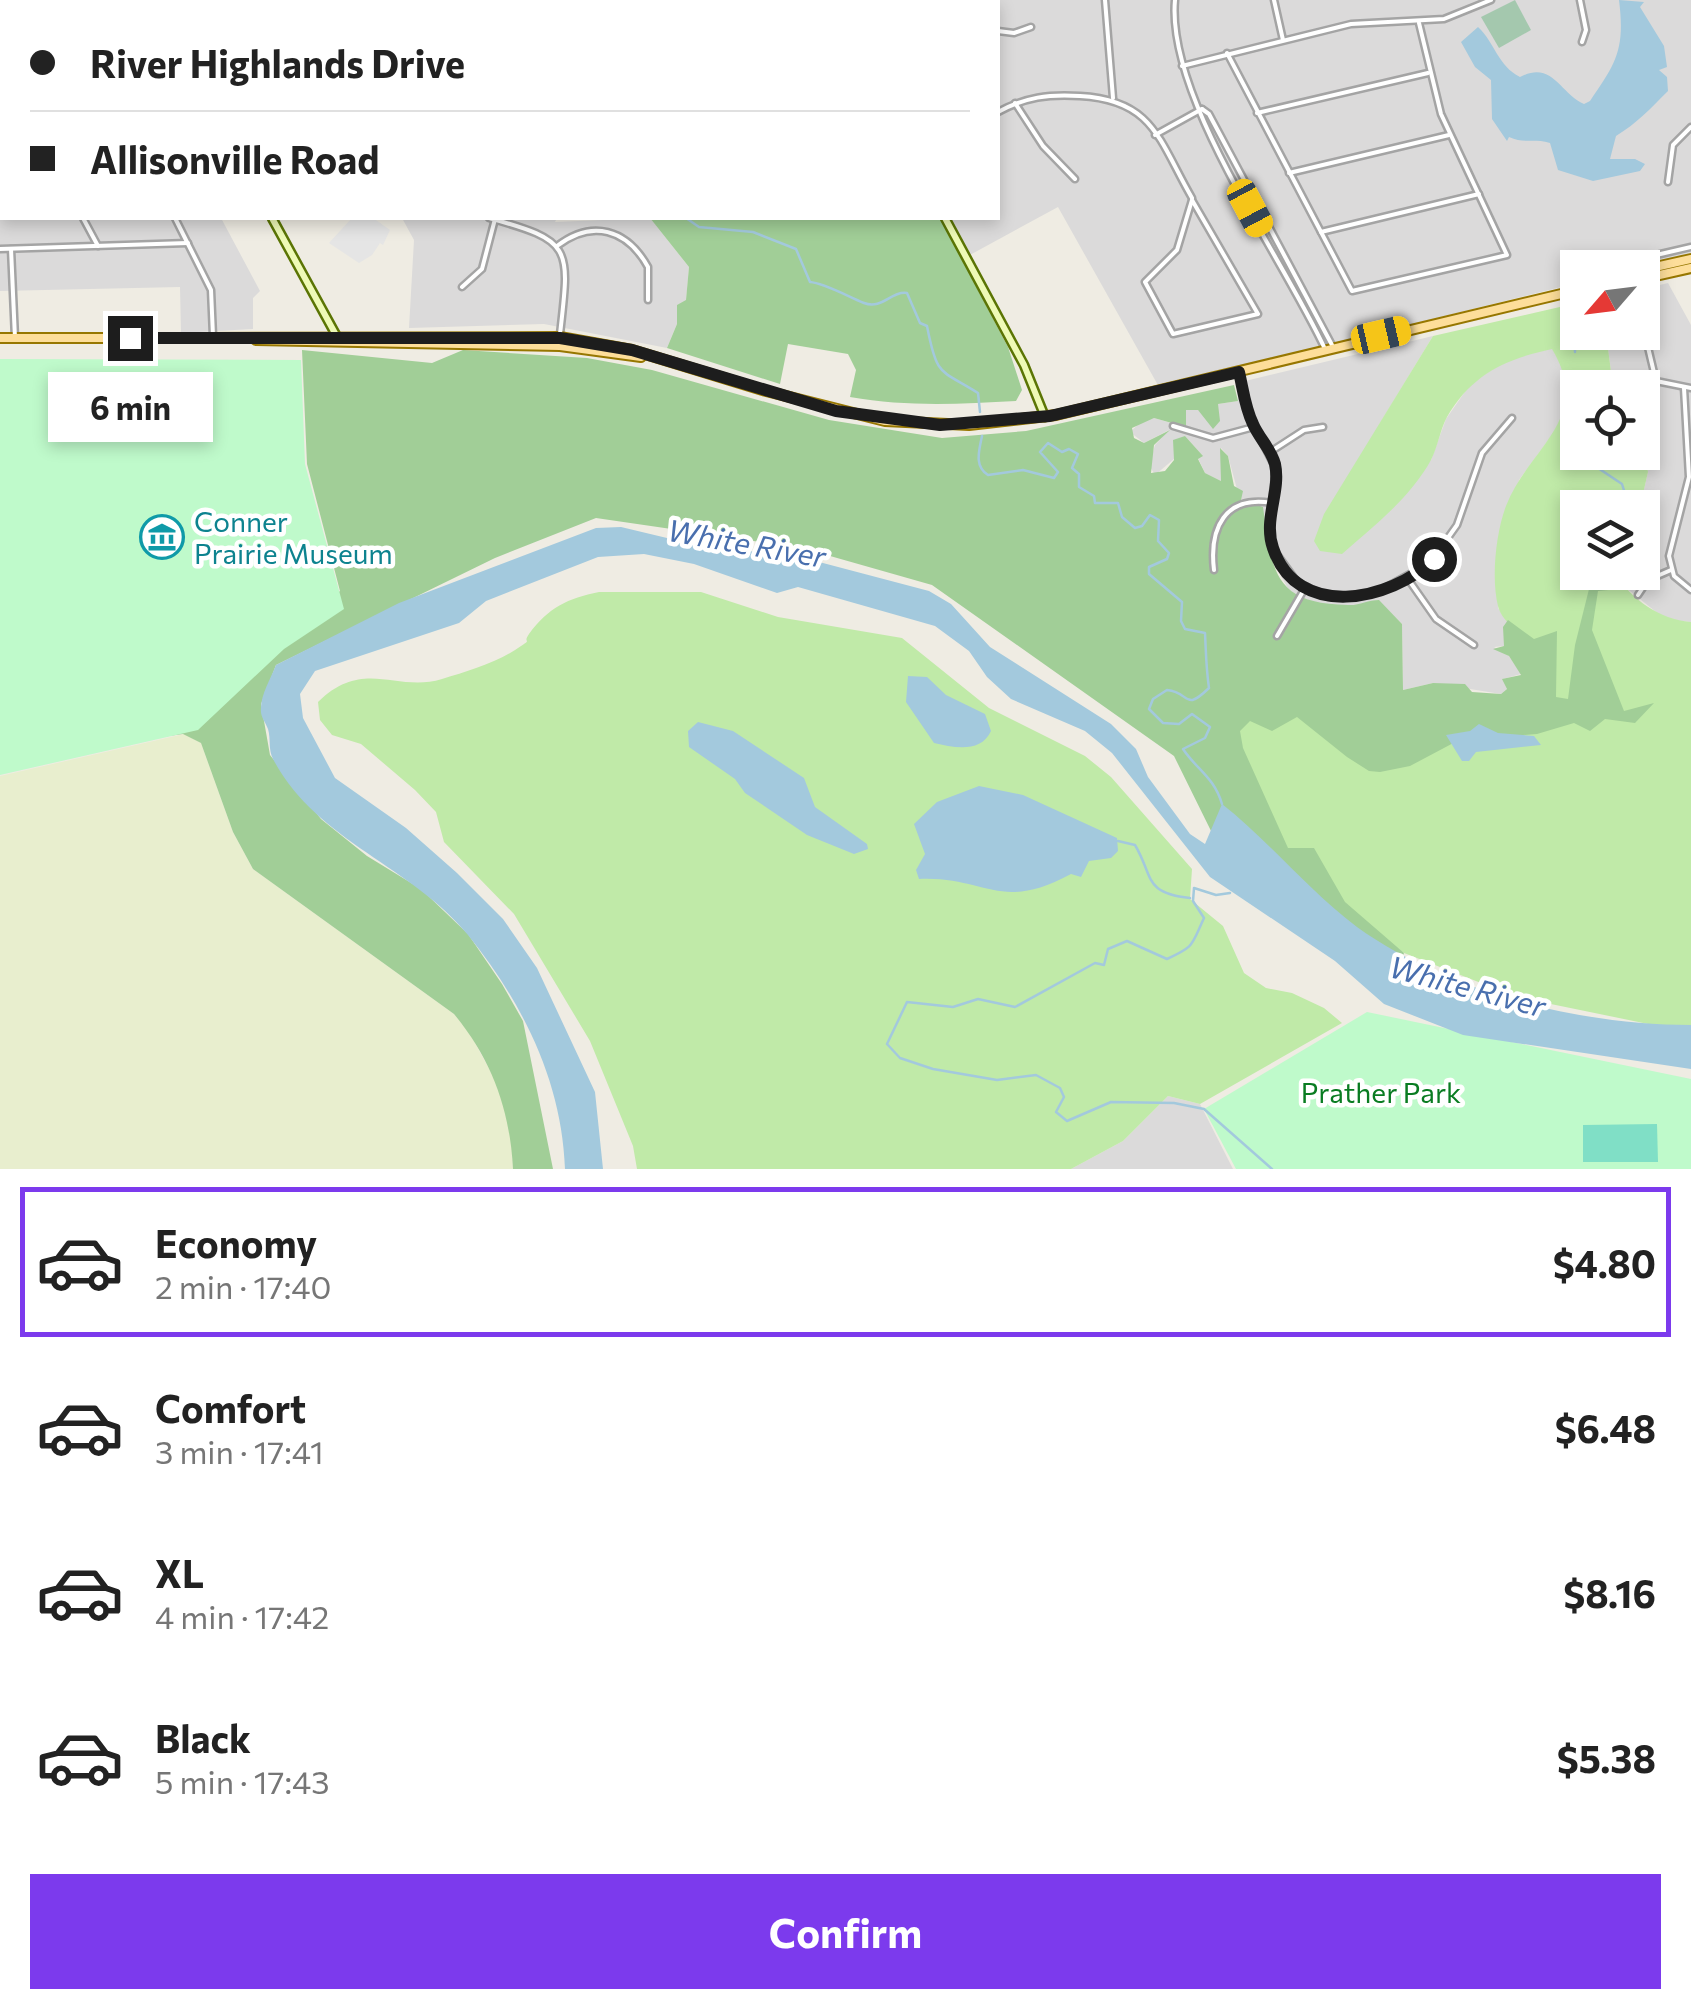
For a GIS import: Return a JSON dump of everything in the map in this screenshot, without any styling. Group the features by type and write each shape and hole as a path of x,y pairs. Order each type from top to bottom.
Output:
{"main road":[{"path":"273,220 336,335"},
{"path":"946,220 1024,365 1046,416"},
{"path":"1660,266 1691,258"},
{"path":"1660,275 1691,268"},
{"path":"0,338 560,338 651,357 836,411 886,420 969,425 1046,416 1560,294"},
{"path":"210,337 542,345 651,357"}],"street":[{"path":"1105,0 1113,98"},
{"path":"1175,0 1174,32 1182,66 1329,348"},
{"path":"1274,0 1284,40"},
{"path":"1182,66 1364,22 1418,23 1456,16 1491,0"},
{"path":"1580,0 1586,30 1582,42"},
{"path":"1228,53 1352,292 1507,256 1449,135 1428,73 1418,23"},
{"path":"1000,31 1014,33 1030,27"},
{"path":"1256,113 1428,73"},
{"path":"1000,111 1046,94 1113,98 1138,111 1155,135 1258,314 1173,334 1146,282 1177,250 1192,200"},
{"path":"1015,103 1043,146 1075,179"},
{"path":"1155,135 1202,109"},
{"path":"1668,182 1673,145 1691,128"},
{"path":"1289,173 1449,135"},
{"path":"1320,232 1479,194"},
{"path":"84,220 98,246"},
{"path":"175,220 212,290 210,337"},
{"path":"462,287 482,269 492,220"},
{"path":"499,220 536,230 557,246 564,272 560,338"},
{"path":"557,246 587,230 618,234 648,268 648,300"},
{"path":"0,249 188,243"},
{"path":"1660,254 1691,247"},
{"path":"11,249 15,338"},
{"path":"1649,350 1656,380 1688,388 1690,487 1669,552 1672,570 1691,590"},
{"path":"1239,372 1254,427 1276,469 1273,549 1286,571 1306,588 1328,596 1353,597 1408,579 1447,544 1482,454 1512,418"},
{"path":"1172,426 1214,438 1254,427"},
{"path":"1270,452 1304,430 1323,426"},
{"path":"1214,570 1212,538 1223,515 1240,503 1272,503"},
{"path":"1638,595 1644,583 1672,570"},
{"path":"1408,579 1436,619 1474,644"},
{"path":"1277,636 1306,588"}],"shaded area":[{"path":"1000,0 1691,0 1691,254 1660,262 1660,250 1560,250 1560,287 1159,387 1058,207 968,256 948,220 1000,220"},
{"path":"0,220 222,220 260,291 253,298 253,329 181,333 180,287 0,291"},
{"path":"350,220 376,220 390,230 383,245 380,243 372,255 359,263 329,243"},
{"path":"403,220 652,220 689,267 686,301 678,305 677,324 667,348 544,324 409,328 414,240"},
{"path":"1668,283 1691,325 1691,622 1666,620 1629,590 1660,590 1660,490 1644,490 1648,470 1660,470 1660,370 1611,370 1608,350 1660,350 1660,285"},
{"path":"1433,336 1379,425 1431,460 1446,419 1471,383 1509,359 1552,348 1564,368 1560,370 1560,424 1519,480 1498,608 1507,620 1507,638 1504,646 1494,647 1509,656 1521,674 1503,679 1507,689 1501,694 1433,683 1403,690 1402,624 1378,600 1353,606 1309,603 1292,596 1267,550 1264,515 1240,500 1228,456 1221,448 1221,481 1205,473 1198,458 1202,455 1185,436 1174,459 1155,475 1149,465 1155,445 1169,430 1144,443 1130,432 1143,420 1154,418 1185,427 1186,410 1198,410 1207,418 1218,404 1238,401 1237,383"},
{"path":"1168,1096 1200,1104 1233,1169 1071,1169 1123,1141"}],"green space":[{"path":"1515,0 1531,30 1499,48 1481,17"},
{"path":"652,220 941,220 1008,347 1022,390 1016,401 933,404 871,400 850,397 856,370 848,354 788,344 780,384 667,348 677,324 677,305 686,300 689,267"},
{"path":"1560,307 1560,350 1608,350 1611,370 1562,370 1552,349 1505,364 1479,379 1447,417 1431,460 1391,511 1342,554 1320,551 1314,541 1324,514 1433,336"},
{"path":"302,350 432,363 463,350 587,358 652,370 829,420 942,438 1026,431 1234,385 1238,401 1218,404 1220,421 1213,429 1198,410 1186,410 1186,427 1154,418 1132,428 1134,438 1144,443 1170,430 1154,445 1151,473 1165,471 1174,460 1173,440 1185,436 1203,456 1198,459 1205,473 1221,481 1220,448 1228,456 1234,486 1243,491 1241,500 1263,507 1274,566 1291,590 1323,603 1352,605 1379,600 1402,624 1403,690 1433,683 1465,684 1472,692 1501,694 1507,689 1502,679 1521,675 1509,656 1493,649 1504,646 1503,627 1508,620 1534,639 1557,631 1556,697 1568,699 1575,645 1589,590 1608,590 1598,591 1592,630 1624,711 1654,703 1635,723 1605,719 1590,731 1574,723 1537,734 1459,740 1410,766 1380,772 1369,771 1347,757 1297,717 1272,731 1250,721 1240,731 1243,748 1288,848 1314,848 1345,902 1404,953 1400,964 1215,839 1174,756 932,585 802,548 596,518 495,558 276,665 261,704 270,755 321,819 367,856 421,889 468,934 523,1021 553,1169 513,1169 508,1126 497,1087 467,1031 454,1014 253,869 233,832 201,743 183,734 21,757 0,606 279,639 340,591 307,464"},
{"name":"Conner Prairie Museum","path":"0,359 301,360 305,464 344,609 284,649 198,730 0,775"},
{"path":"1560,418 1560,470 1648,472 1644,490 1560,490 1560,590 1628,590 1668,617 1691,622 1691,1025 1653,1025 1517,997 1404,953 1333,900 1264,830 1228,719 1528,698 1526,650 1498,606 1496,555 1506,506"},
{"path":"599,592 701,592 778,617 902,638 989,708 1085,756 1111,777 1192,869 1190,899 1223,926 1244,973 1266,988 1292,993 1324,1008 1342,1023 1200,1104 1168,1096 1123,1141 1071,1169 637,1169 633,1146 590,1041 514,914 444,842 436,812 415,790 361,744 332,735 320,720 318,702 350,681 425,682 483,666 525,644 536,625 559,605"},
{"path":"184,734 201,743 233,832 253,869 454,1014 469,1032 499,1087 511,1122 513,1169 0,1169 0,776"},
{"name":"Prather Park","path":"1367,1012 1691,1079 1691,1169 1236,1169 1204,1109"},
{"path":"1657,1124 1658,1162 1583,1162 1583,1125"}],"water":[{"path":"1619,0 1644,2 1640,7 1664,46 1667,67 1659,70 1667,77 1668,91 1616,136 1610,159 1635,159 1645,164 1640,171 1593,181 1558,170 1550,143 1509,137 1507,141 1492,119 1491,80 1475,67 1461,42 1478,27 1513,72 1520,77 1531,73 1548,75 1584,104 1590,101 1617,54 1621,31"},
{"name":"White River","path":"621,527 692,544 804,558 929,591 951,604 990,647 1111,724 1136,749 1148,777 1190,834 1205,844 1222,804 1339,913 1393,950 1432,970 1517,1001 1605,1019 1691,1025 1691,1069 1463,1035 1384,1004 1335,961 1210,877 1112,753 1085,731 1011,699 987,677 969,651 935,626 798,587 777,593 694,564 644,554 598,557 486,601 459,623 315,671 300,694 303,718 335,778 406,828 457,873 503,919 537,968 595,1092 603,1169 565,1169 556,1105 547,1075 506,988 468,935 445,911 339,833 291,787 271,755 261,703 276,665 399,603 596,528"},
{"path":"908,676 927,677 946,695 985,714 991,731 987,738 967,747 934,743 906,702"},
{"path":"698,722 733,731 804,778 815,807 867,844 868,849 854,854 807,835 745,793 735,779 689,747 688,731"},
{"path":"1479,724 1498,733 1534,736 1541,745 1476,752 1469,761 1462,761 1446,735 1470,731"},
{"path":"979,786 1023,795 1117,838 1118,851 1111,858 1089,861 1081,877 1071,874 1026,891 919,879 916,870 925,854 914,824 937,802"}],"waterway":[{"path":"689,220 699,227 753,232 796,249 810,282 864,303 876,304 907,293 920,323 927,326 938,364 948,375 978,393 980,412"},
{"path":"982,436 979,463 988,475 1023,470 1054,478 1058,472 1040,452 1048,443 1062,452 1069,449 1078,454 1072,468 1079,474 1079,487 1094,496 1095,503 1118,503 1122,517 1135,528 1142,526 1150,515 1159,520 1158,541 1169,553 1167,559 1149,567 1149,574 1182,602 1181,621 1185,629 1205,633 1209,688 1191,700 1167,690 1153,699 1149,709 1163,723 1179,724 1192,714 1210,727 1205,738 1183,749 1210,780 1222,804"},
{"path":"1601,470 1622,484 1624,490"},
{"path":"1118,841 1135,845 1157,887 1190,898"},
{"path":"1230,893 1216,895 1194,888 1193,901 1204,918 1191,944 1167,959 1127,941 1108,949 1104,965 1095,963 1015,1007 978,999 953,1007 907,1002 887,1044 900,1058 933,1069 997,1080 1036,1075 1060,1088 1064,1097 1056,1112 1067,1121 1111,1102 1174,1103 1204,1109 1272,1169"}],"place":[{"name":"Conner Prairie Museum","path":"162,537"}],"route":[{"path":"130,338 560,338 632,350 836,411 940,425 1006,423 1050,416 1239,372 1251,420 1276,469 1269,531 1273,549 1290,576 1316,593 1353,597 1408,579 1434,559"}]}
